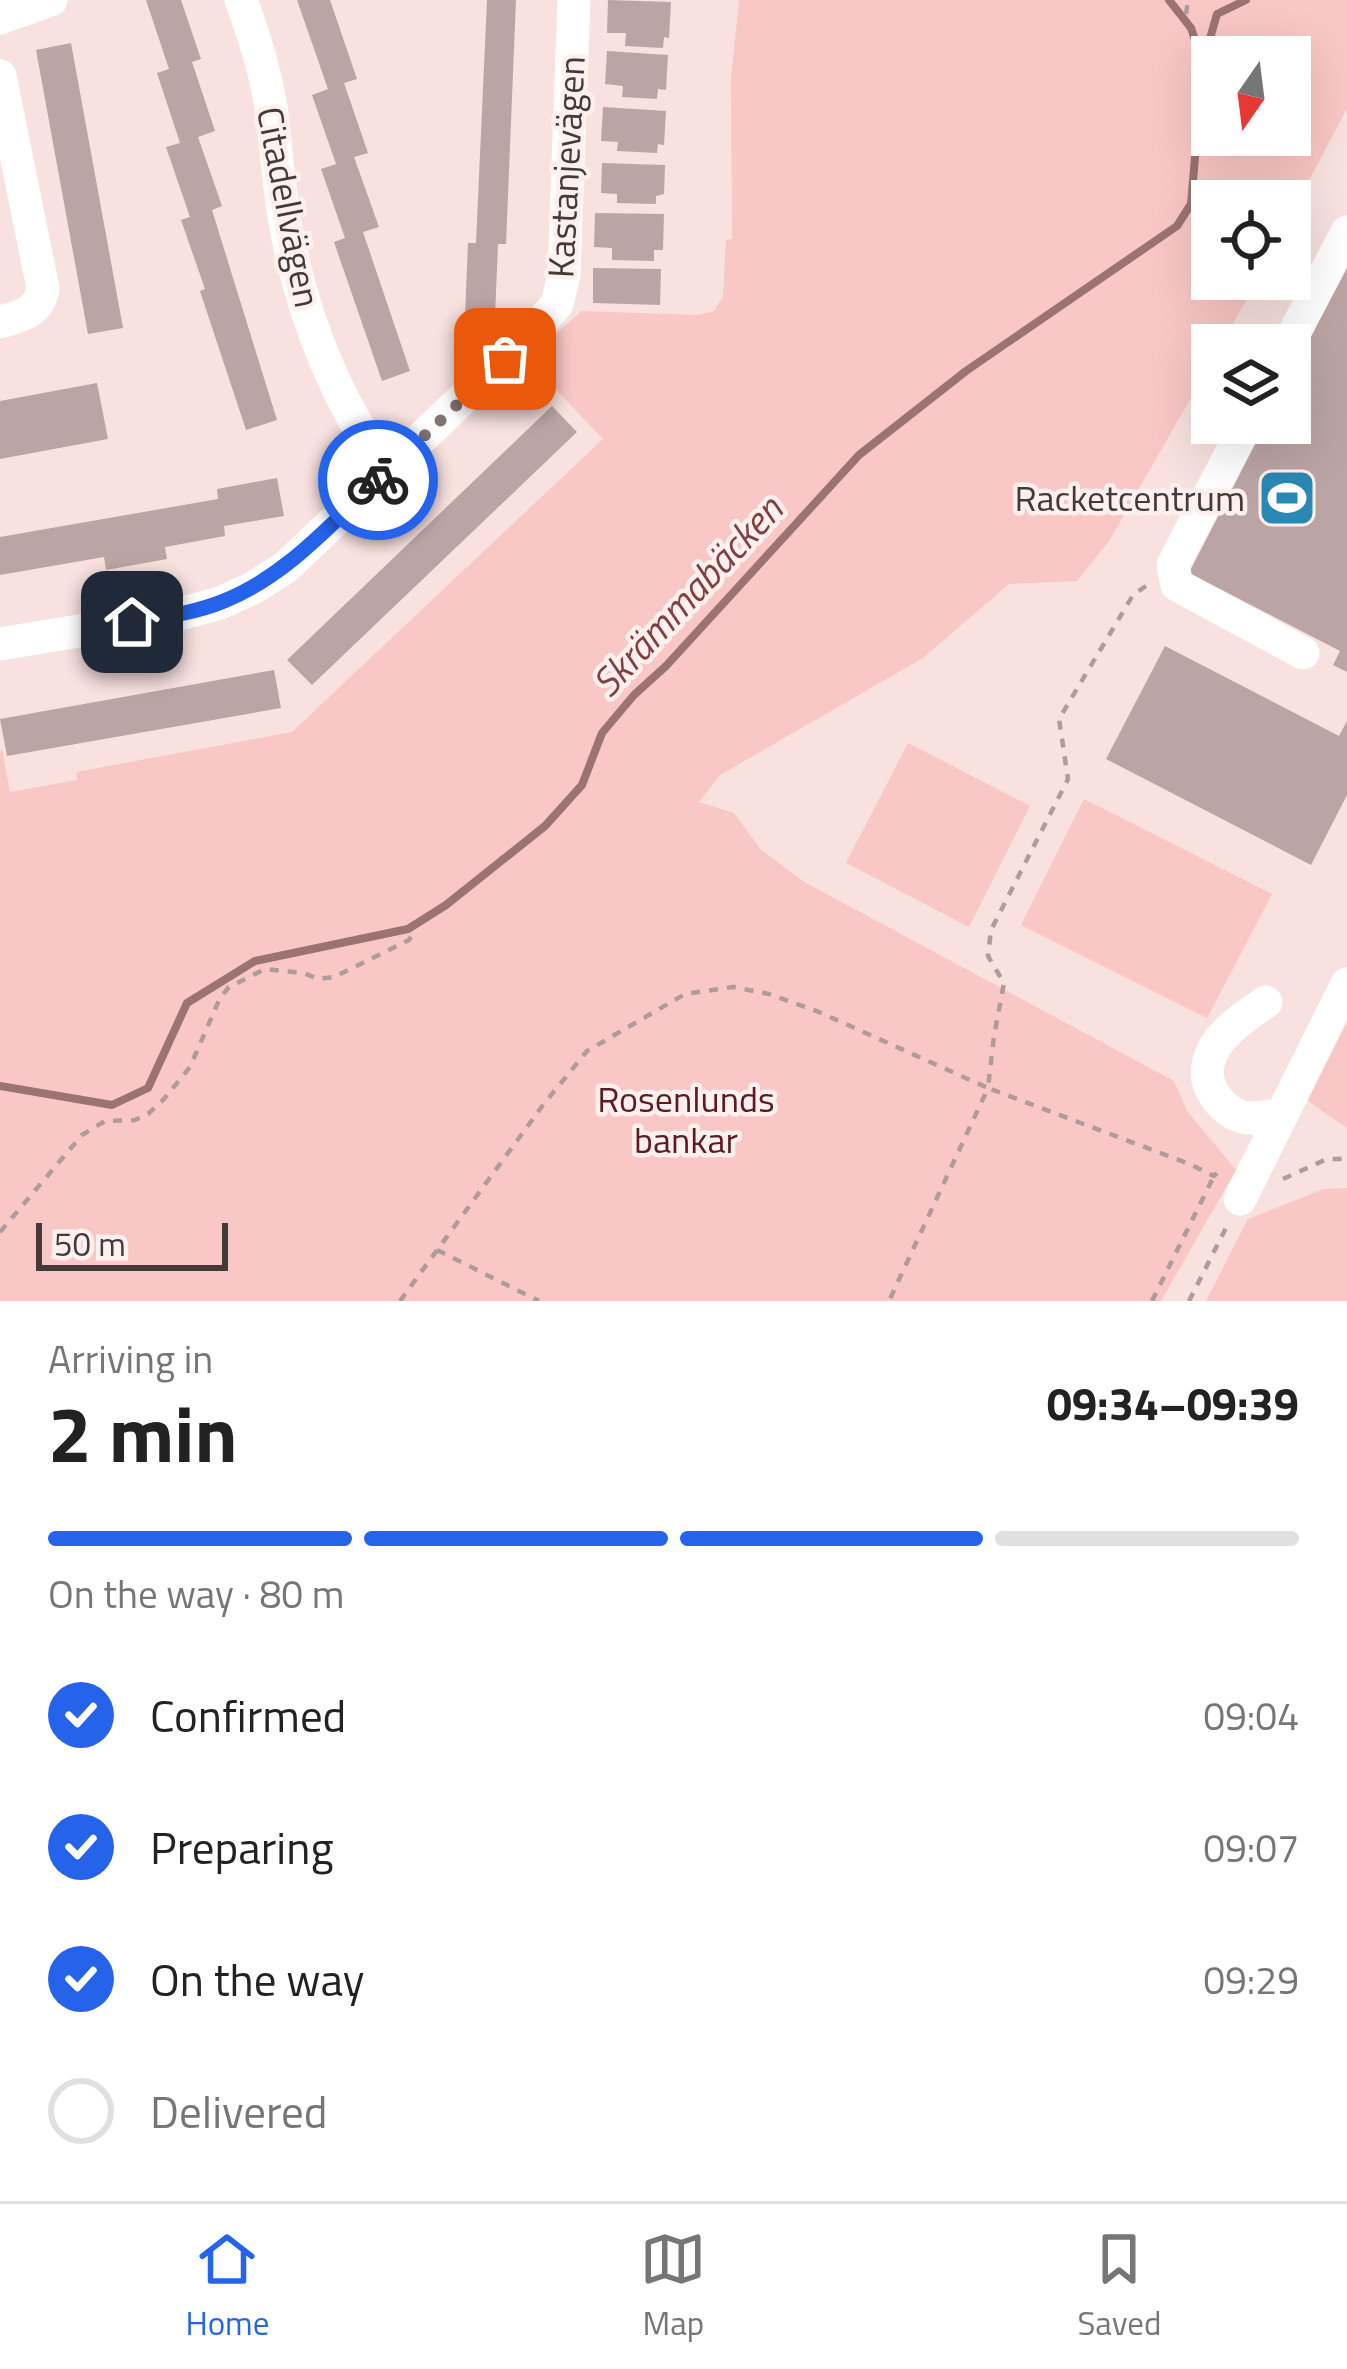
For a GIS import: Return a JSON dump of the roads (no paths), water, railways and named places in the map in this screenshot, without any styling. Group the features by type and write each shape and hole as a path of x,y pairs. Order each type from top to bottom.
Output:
{"street":[{"path":"0,18 51,0"},
{"name":"Citadellvägen","path":"241,0 270,105 297,280 318,346 345,406 387,471"},
{"name":"Kastanjevägen","path":"0,644 176,615 253,588 286,567 534,331 557,304 564,275 574,0"},
{"path":"0,76 43,288 41,300 30,312 0,322"},
{"path":"1299,324 1347,232"},
{"path":"1236,444 1173,565 1177,585 1303,653"},
{"path":"1240,1198 1347,984"},
{"path":"1266,1002 1231,1027 1214,1049 1208,1079 1214,1095 1244,1118 1282,1114"}],"waterway":[{"name":"Skrämmabäcken","path":"0,1086 112,1105 148,1088 187,1003 255,961 408,929 446,905 545,826 582,785 602,733 634,695 859,455 966,371 1177,226 1191,204 1203,63 1191,28 1169,0"},
{"path":"1211,36 1217,14 1246,0"}],"place":[{"name":"Racketcentrum","path":"1287,498"}],"park label":[{"name":"Rosenlunds bankar","path":"686,1120"}]}
